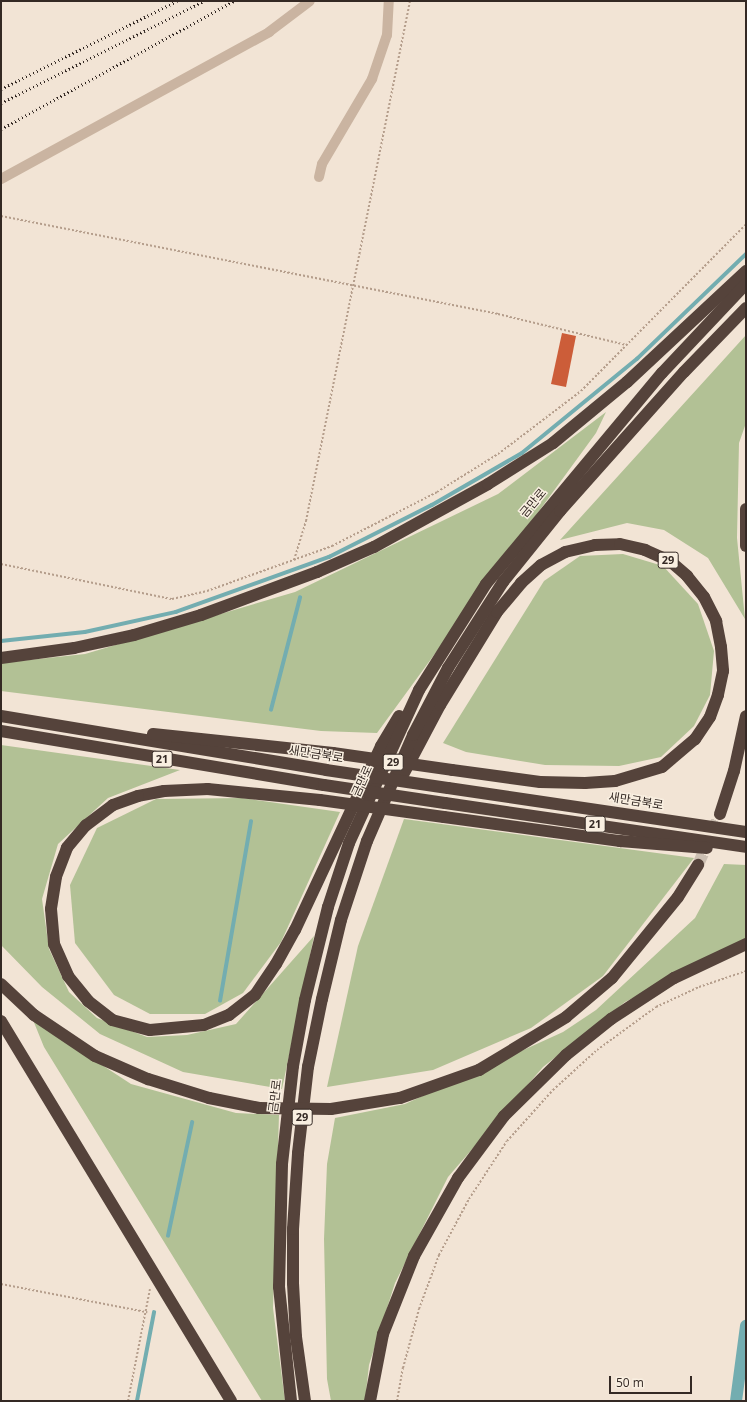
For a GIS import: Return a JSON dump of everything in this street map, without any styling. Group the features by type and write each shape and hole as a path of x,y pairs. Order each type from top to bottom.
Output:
{"highway":[{"path":"1,658 81,646 134,634 201,615 318,572 374,547 488,484 553,443 627,382 746,270"},
{"name":"금만로","path":"290,1401 279,1287 282,1164 293,1066 310,977 349,843 419,690 486,584 544,511 662,373 746,284"},
{"path":"368,841 413,734 448,668 503,582 565,505 684,372 746,308"},
{"path":"746,509 746,546"},
{"name":"29","path":"34,721 333,753 452,770 540,782 585,783 615,781 662,767 695,739 710,717 718,695 723,671 721,647 716,621 704,598 687,576 670,561 645,550 620,544 595,545 565,552 541,565 521,583 497,612 440,705 368,841 340,920 322,999 308,1067 298,1153 293,1229 293,1283 296,1337 305,1401"},
{"path":"452,636 381,746 295,930 276,964 255,995 229,1015 204,1025 176,1029 150,1030 112,1020 88,1001 68,976 54,944 51,909 56,877 67,848 86,825 113,805 138,796 164,791 208,789 320,800 444,817 620,841 746,851"},
{"name":"새만금북로","path":"1,716 326,770 746,832"},
{"path":"720,814 734,771 746,716"},
{"name":"21","path":"1,731 324,785 746,846"},
{"path":"1,984 34,1015 95,1056 148,1079 209,1098 259,1108 332,1109 400,1098 479,1070 566,1017 612,978 678,897 698,865"},
{"path":"370,1401 383,1334 414,1256 458,1178 504,1116 566,1054 611,1019 674,978 746,944"},
{"path":"1,1020 231,1401"}],"street":[{"path":"1,179 269,32 310,1"},
{"path":"319,177 322,164 372,79 387,35 389,1"}],"path":[{"path":"294,560 306,521 410,1"},
{"path":"1,216 353,287 498,314 626,345"},
{"path":"1,564 172,599 207,591 332,546 437,492 498,454 581,391 746,224"},
{"path":"397,1401 419,1309 439,1255 469,1199 507,1141 553,1090 597,1050 656,1007 699,987 746,971"},
{"path":"1,1284 147,1312"},
{"path":"128,1401 147,1312 150,1287"}],"green space":[{"path":"746,335 746,423 739,443 737,538 745,619 708,558 664,530 627,523 560,540"},
{"path":"606,412 596,433 377,733 321,731 1,691 1,663 85,654 295,592 498,494"},
{"path":"623,554 663,566 698,604 714,651 710,695 694,726 661,757 619,766 545,765 466,752 443,743 544,581 580,556"},
{"path":"1,745 180,770 108,798 58,844 42,899 49,949 69,992 97,1018 147,1037 187,1035 236,1024 314,936 282,1089 183,1072 100,1034 42,987 1,945"},
{"path":"242,798 340,812 281,942 243,993 205,1014 150,1014 114,995 75,943 70,885 97,828 156,799"},
{"path":"404,819 694,858 603,976 531,1028 433,1070 327,1087 358,946"},
{"path":"724,864 746,865 746,939 625,1002 543,1067 448,1177 395,1283 369,1365 365,1401 331,1401 327,1379 324,1239 327,1164 335,1118 405,1104 563,1032 596,1010 695,918"},
{"path":"33,1020 131,1084 236,1113 279,1115 273,1308 285,1401 262,1401 44,1047"}],"building":[{"path":"562,333 576,336 566,387 551,384"}],"waterway":[{"path":"1,641 85,632 176,612 329,557 432,505 522,453 637,359 746,254"},
{"path":"271,710 300,598"},
{"path":"220,1001 251,822"},
{"path":"168,1236 192,1123"},
{"path":"137,1401 154,1313"},
{"path":"736,1401 746,1326"}],"tunnel":[{"path":"698,865 720,814"}],"railway":[{"path":"1,89 177,1"},
{"path":"1,103 204,1"},
{"path":"1,129 234,1"}]}
